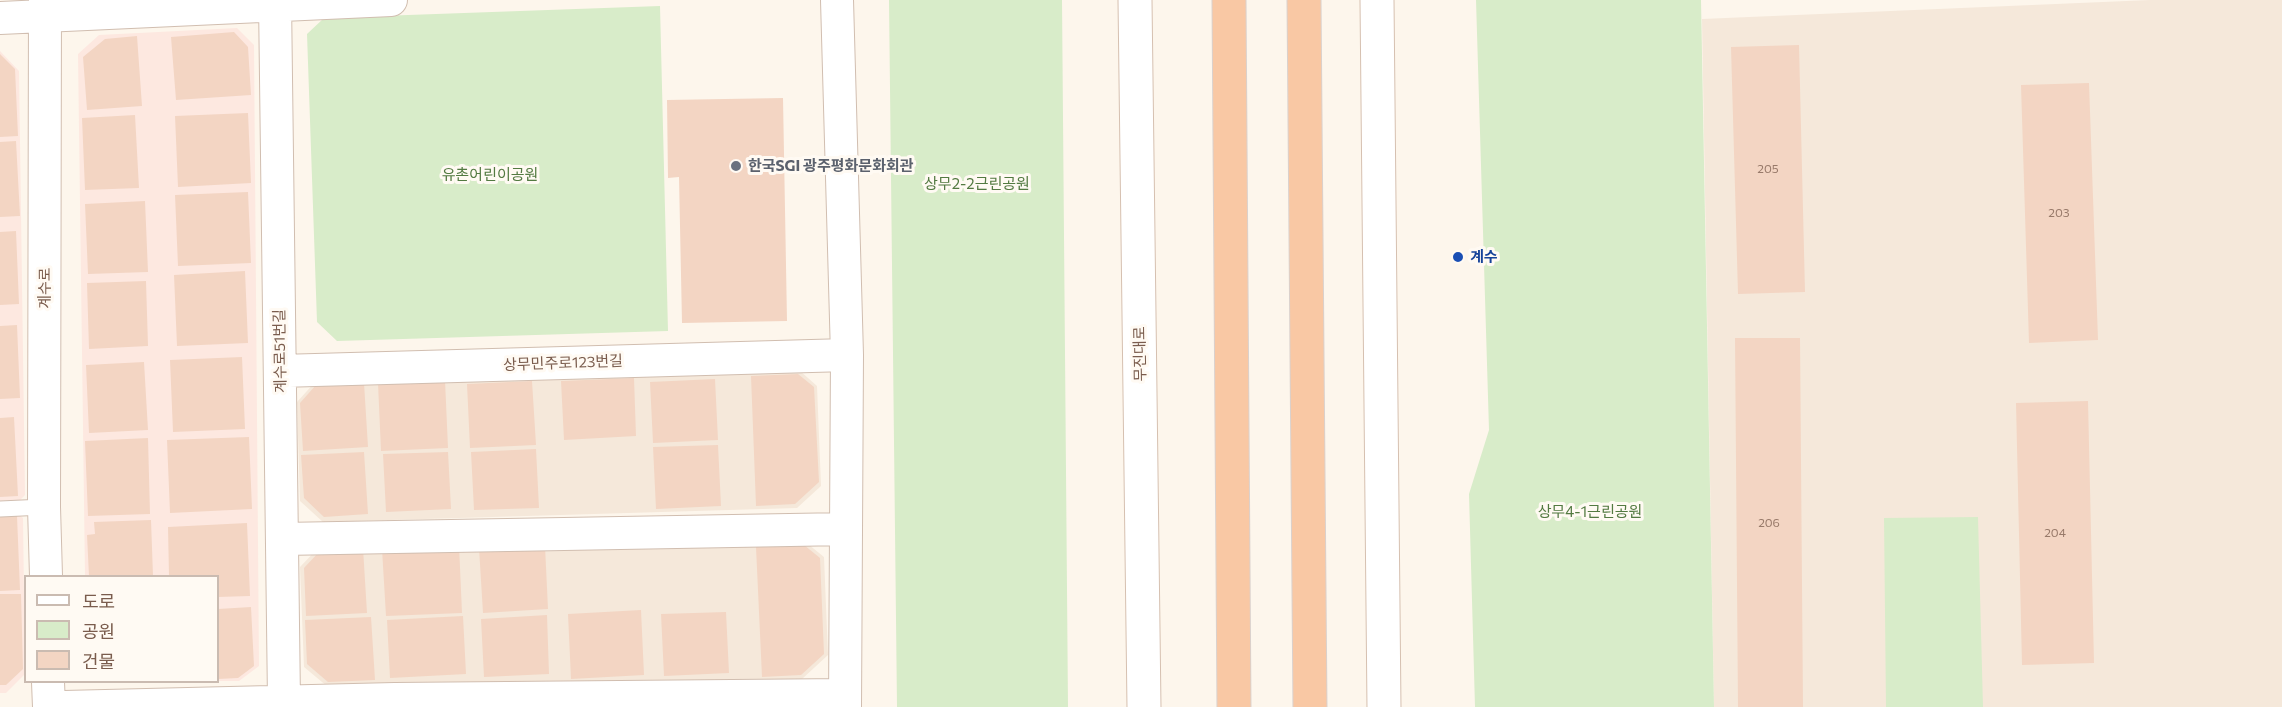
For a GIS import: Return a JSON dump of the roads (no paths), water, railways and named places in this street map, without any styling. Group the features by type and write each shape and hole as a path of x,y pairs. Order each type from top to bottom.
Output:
{"highway":[{"path":"1229,0 1234,707"},
{"path":"1304,0 1310,707"}],"main road":[{"name":"무진대로","path":"1136,0 1144,707"},
{"path":"1377,0 1384,707"}],"street":[{"path":"0,18 45,8 391,0"},
{"path":"64,707 284,701 395,703 845,701 847,355 837,0"},
{"name":"계수로51번길","path":"275,2 284,701"},
{"name":"계수로","path":"45,8 44,507 46,575"},
{"name":"상무민주로123번길","path":"280,370 847,355"},
{"path":"282,539 846,529"},
{"path":"48,683 49,707"}],"lane":[{"path":"0,509 44,507"}],"place":[{"name":"한국SGI 광주평화문화회관","path":"736,166"},
{"name":"계수","path":"1458,257"}],"park label":[{"name":"유촌어린이공원","path":"490,175"},
{"name":"상무2-2근린공원","path":"977,184"},
{"name":"상무4-1근린공원","path":"1590,512"}]}
